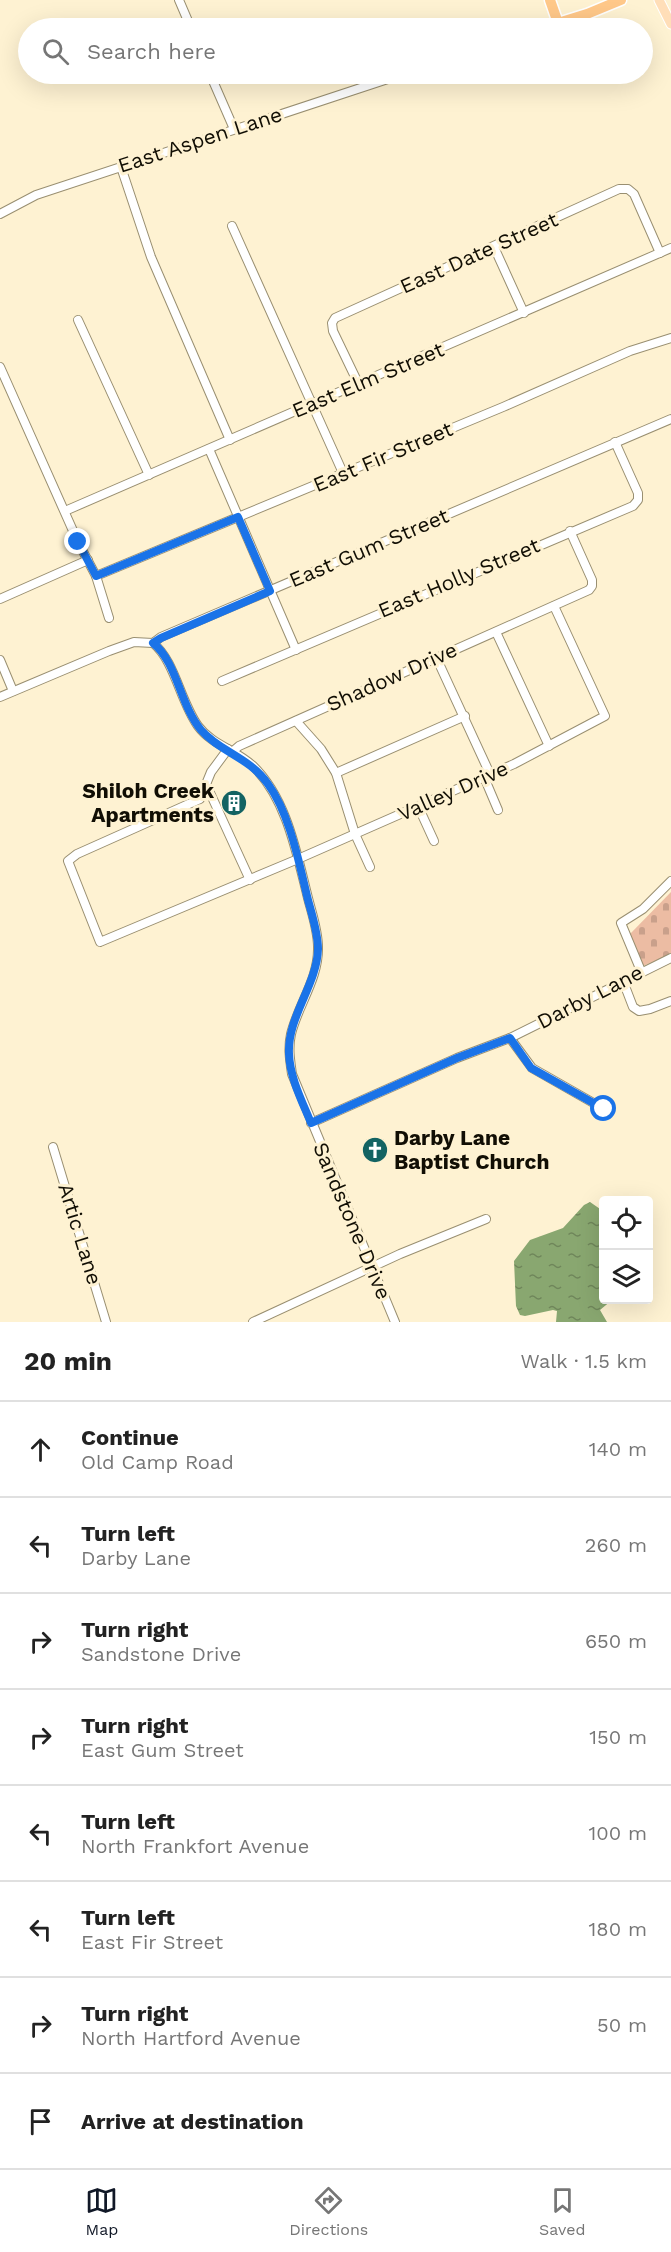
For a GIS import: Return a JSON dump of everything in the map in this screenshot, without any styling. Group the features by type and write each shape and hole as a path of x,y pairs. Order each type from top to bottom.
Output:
{"highway":[{"path":"550,0 556,18"},
{"path":"574,18 621,0"}],"main road":[{"path":"659,0 671,24"}],"street":[{"path":"178,0 186,18"},
{"path":"214,84 234,129"},
{"name":"East Aspen Lane","path":"0,214 36,195 372,84"},
{"path":"121,167 151,257 230,440"},
{"name":"East Date Street","path":"358,383 332,323 335,318 619,189 628,189 634,194 660,253"},
{"path":"232,226 343,473"},
{"path":"494,247 524,313"},
{"name":"East Elm Street","path":"64,511 671,248"},
{"path":"78,320 149,475"},
{"name":"East Fir Street","path":"96,576 630,351 671,338"},
{"path":"0,367 64,511 96,576 110,618"},
{"name":"East Gum Street","path":"0,697 134,642 153,643 671,419"},
{"name":"East Holly Street","path":"222,681 633,506 638,500 638,493 615,442"},
{"path":"208,449 296,650"},
{"name":"Shadow Drive","path":"230,751 589,590 592,580 570,531"},
{"path":"0,599 88,560"},
{"name":"Valley Drive","path":"206,784 200,799 77,854 68,861 100,942 418,806 549,747 605,716 554,606"},
{"path":"496,632 549,747"},
{"name":"Sandstone Drive","path":"153,643 171,667 179,693 196,724 203,733 251,764 269,785 282,812 298,859 318,948 316,967 291,1033 289,1052 292,1074 395,1322"},
{"path":"436,657 465,716 498,810"},
{"path":"0,660 13,691"},
{"path":"336,773 465,716"},
{"path":"296,721 321,749 336,773 355,834 370,867"},
{"path":"230,751 211,772 206,784 250,879"},
{"path":"418,806 434,841"},
{"path":"641,971 621,923 642,909 671,881"},
{"name":"Darby Lane","path":"311,1123 457,1058 510,1038 671,958"},
{"path":"623,981 633,1007 639,1011 671,1001"},
{"path":"510,1038 531,1068 604,1109"},
{"name":"Artic Lane","path":"53,1147 106,1322"},
{"path":"253,1322 486,1218"}],"green space":[{"path":"671,892 671,954 643,966 630,934"}],"water":[{"path":"590,1202 599,1208 599,1304 607,1304 600,1310 607,1322 556,1322 557,1311 553,1310 520,1315 516,1306 514,1261 530,1240 563,1228 584,1205"}],"place":[{"name":"Shiloh Creek Apartments","path":"234,803"},
{"name":"Darby Lane Baptist Church","path":"375,1150"}],"route":[{"path":"78,542 96,576 238,517 270,591 153,643 171,667 179,693 196,724 203,733 251,764 261,775 276,798 288,828 298,859 318,948 316,967 291,1033 289,1052 292,1074 311,1123 457,1058 510,1038 531,1068 604,1109"}]}
